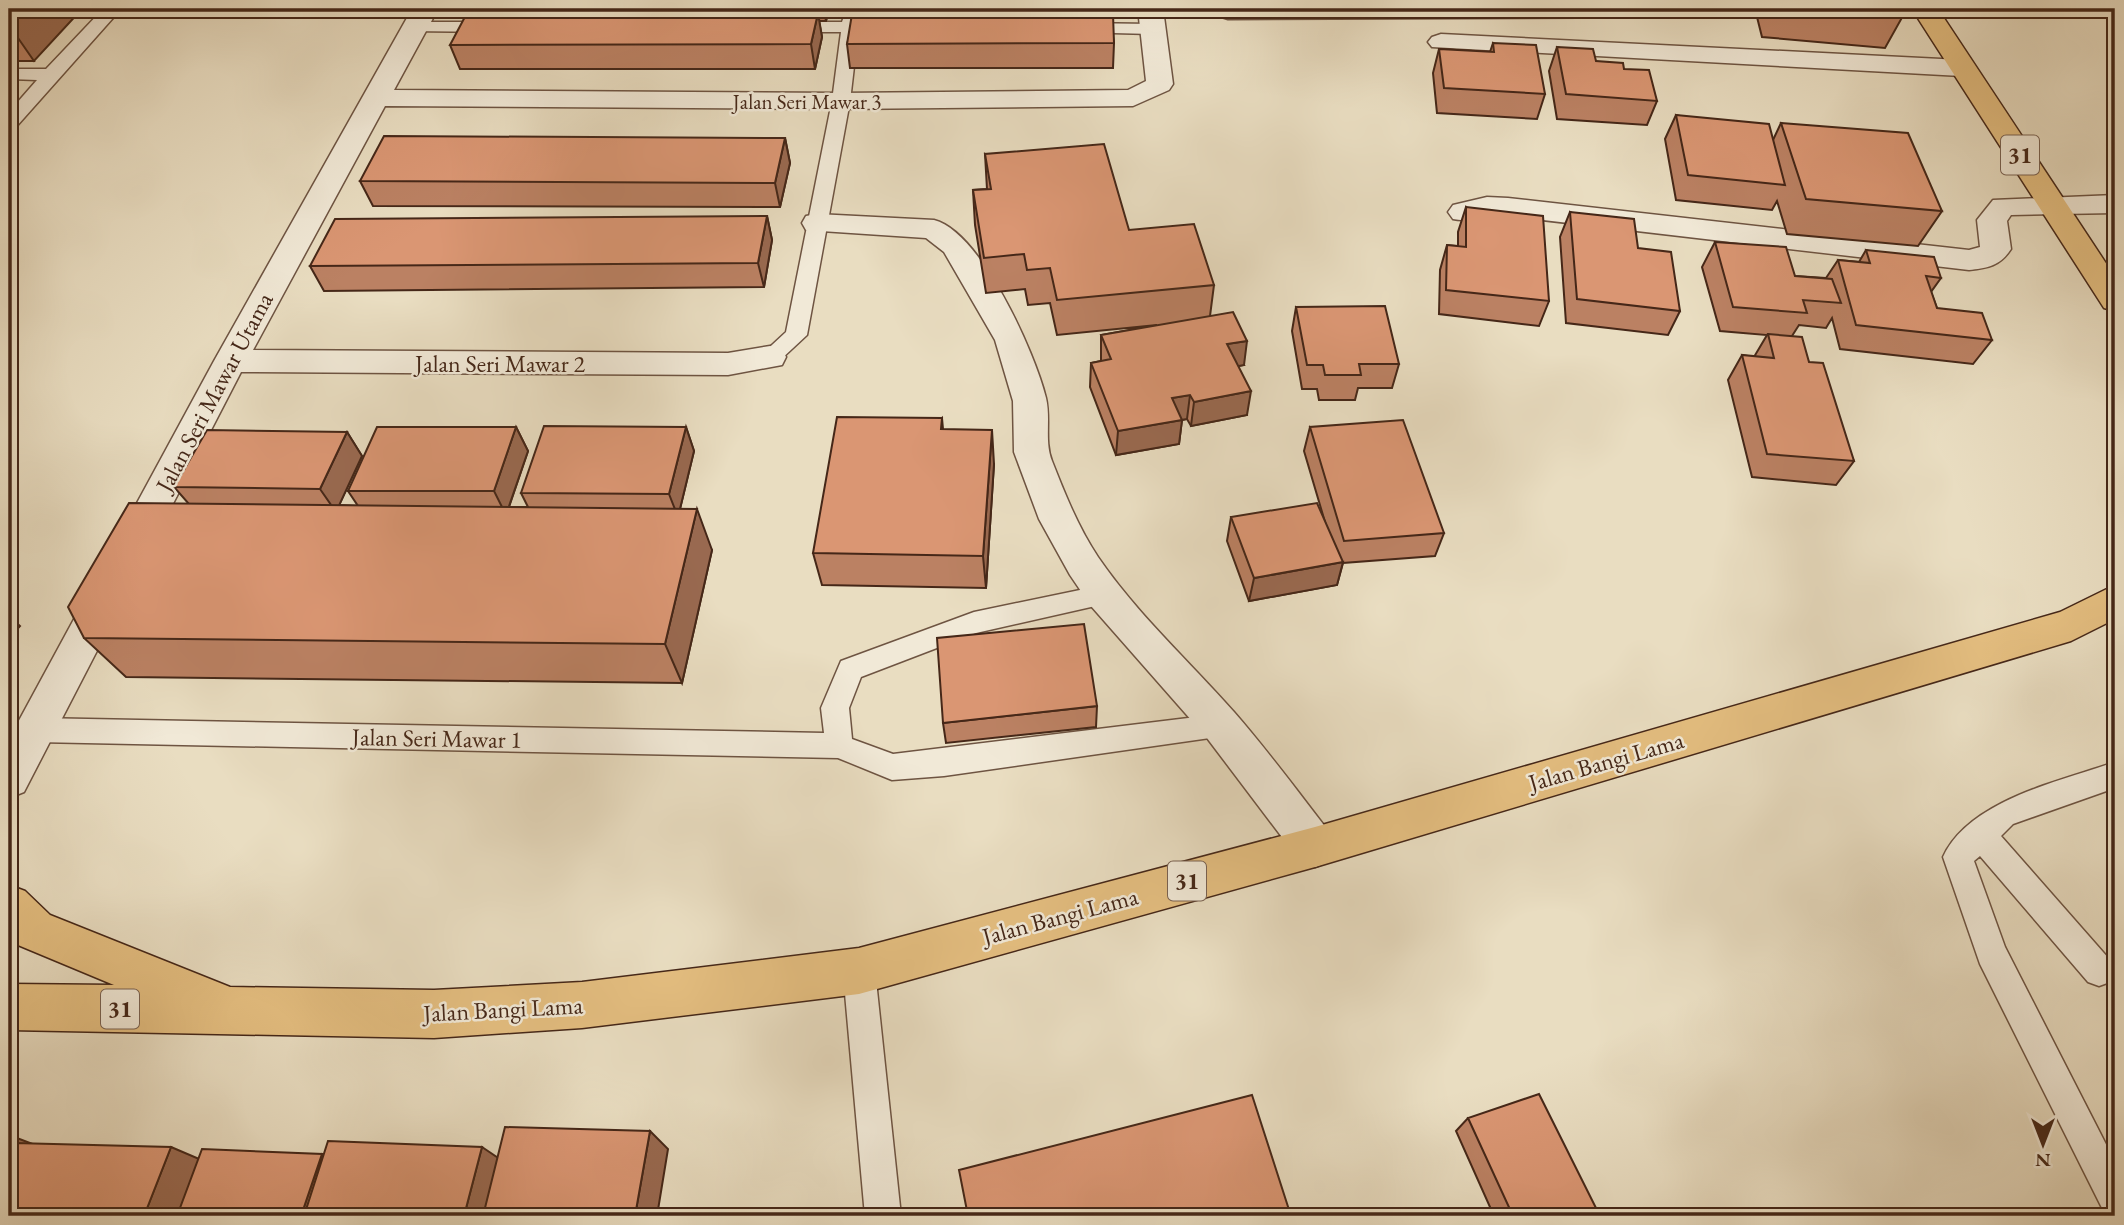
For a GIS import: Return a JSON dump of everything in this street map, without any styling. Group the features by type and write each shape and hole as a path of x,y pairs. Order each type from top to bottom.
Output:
{"main road":[{"name":"31","path":"1925,9 2115,301"},
{"name":"Jalan Bangi Lama","path":"9,1007 434,1014 582,1005 859,971 1315,847 2071,625 2115,600"},
{"path":"9,906 34,929 231,1010"}],"street":[{"path":"1221,9 1693,9"},
{"name":"Jalan Seri Mawar Utama","path":"9,779 229,361 420,18"},
{"name":"Jalan Seri Mawar 3","path":"375,98 841,101 1133,98 1160,84 1151,19"},
{"path":"1441,42 1961,68"},
{"path":"1463,212 1487,206 1508,207 1969,260 1987,258 1996,249 1992,220 2003,206 2115,204"},
{"path":"817,223 934,229 956,246 1011,340 1030,401 1031,452 1057,519 1104,595 1221,726 1315,847"},
{"name":"Jalan Seri Mawar 2","path":"229,361 727,364 770,357"}],"lane":[{"path":"9,123 112,9"},
{"path":"420,18 510,27"},
{"path":"770,357 796,335 841,101 851,18"},
{"path":"768,27 851,18 905,27"},
{"path":"1056,28 1151,19"},
{"path":"9,74 51,75"},
{"path":"1104,595 974,623 851,669 835,708 839,746 892,767 944,764 1221,726"},
{"name":"Jalan Seri Mawar 1","path":"36,730 839,746"},
{"path":"2115,775 2003,814 1958,857 1991,953 2115,1198"},
{"path":"1981,835 2099,971"},
{"path":"859,971 883,1216"}],"building":[{"path":"1849,9 1902,9 1904,14"},
{"path":"467,13 818,13 811,44 450,45"},
{"path":"852,14 1113,14 1114,43 847,44"},
{"path":"1493,43 1536,45 1545,94 1444,88 1439,49 1494,52"},
{"path":"1557,47 1593,49 1596,61 1623,63 1624,69 1649,70 1657,101 1566,94"},
{"path":"1676,115 1769,124 1785,185 1688,175"},
{"path":"1781,123 1908,133 1942,211 1806,199"},
{"path":"384,136 785,138 775,183 360,181"},
{"path":"1104,144 1129,230 1194,224 1214,285 1057,300 1050,268 1027,270 1024,254 984,258 973,190 991,189 985,154"},
{"path":"1466,207 1543,216 1549,301 1446,290 1447,245 1466,247"},
{"path":"1570,212 1634,219 1638,248 1671,252 1680,311 1577,299"},
{"path":"767,216 758,263 310,266 335,219"},
{"path":"1715,242 1786,247 1795,276 1832,279 1841,303 1803,300 1807,313 1733,307"},
{"path":"1866,250 1934,257 1941,278 1926,276 1937,308 1982,313 1992,340 1856,325 1838,260 1870,263"},
{"path":"1385,306 1399,364 1359,364 1361,375 1325,375 1323,365 1307,365 1296,307"},
{"path":"1233,312 1247,341 1227,344 1251,391 1194,402 1190,395 1172,398 1182,420 1118,431 1091,363 1111,359 1101,335"},
{"path":"1768,334 1802,337 1809,362 1823,363 1854,461 1767,454 1742,355 1774,358"},
{"path":"837,417 942,418 941,429 992,430 983,556 813,553"},
{"path":"1403,420 1444,533 1344,541 1310,427"},
{"path":"544,426 686,427 669,494 521,493"},
{"path":"377,427 516,427 494,491 348,491"},
{"path":"207,430 347,432 320,489 174,487"},
{"path":"129,503 697,509 665,644 84,638 68,607"},
{"path":"1317,503 1343,562 1254,578 1231,517"},
{"path":"1084,624 1097,706 943,723 937,638"},
{"path":"1539,1094 1600,1216 1513,1216 1468,1118"},
{"path":"1252,1095 1291,1216 968,1216 959,1170"},
{"path":"505,1127 650,1131 635,1216 483,1216"},
{"path":"328,1141 482,1147 464,1216 304,1216"},
{"path":"14,1143 171,1147 144,1216 9,1216 9,1154"},
{"path":"202,1149 322,1154 301,1216 177,1216"}]}
